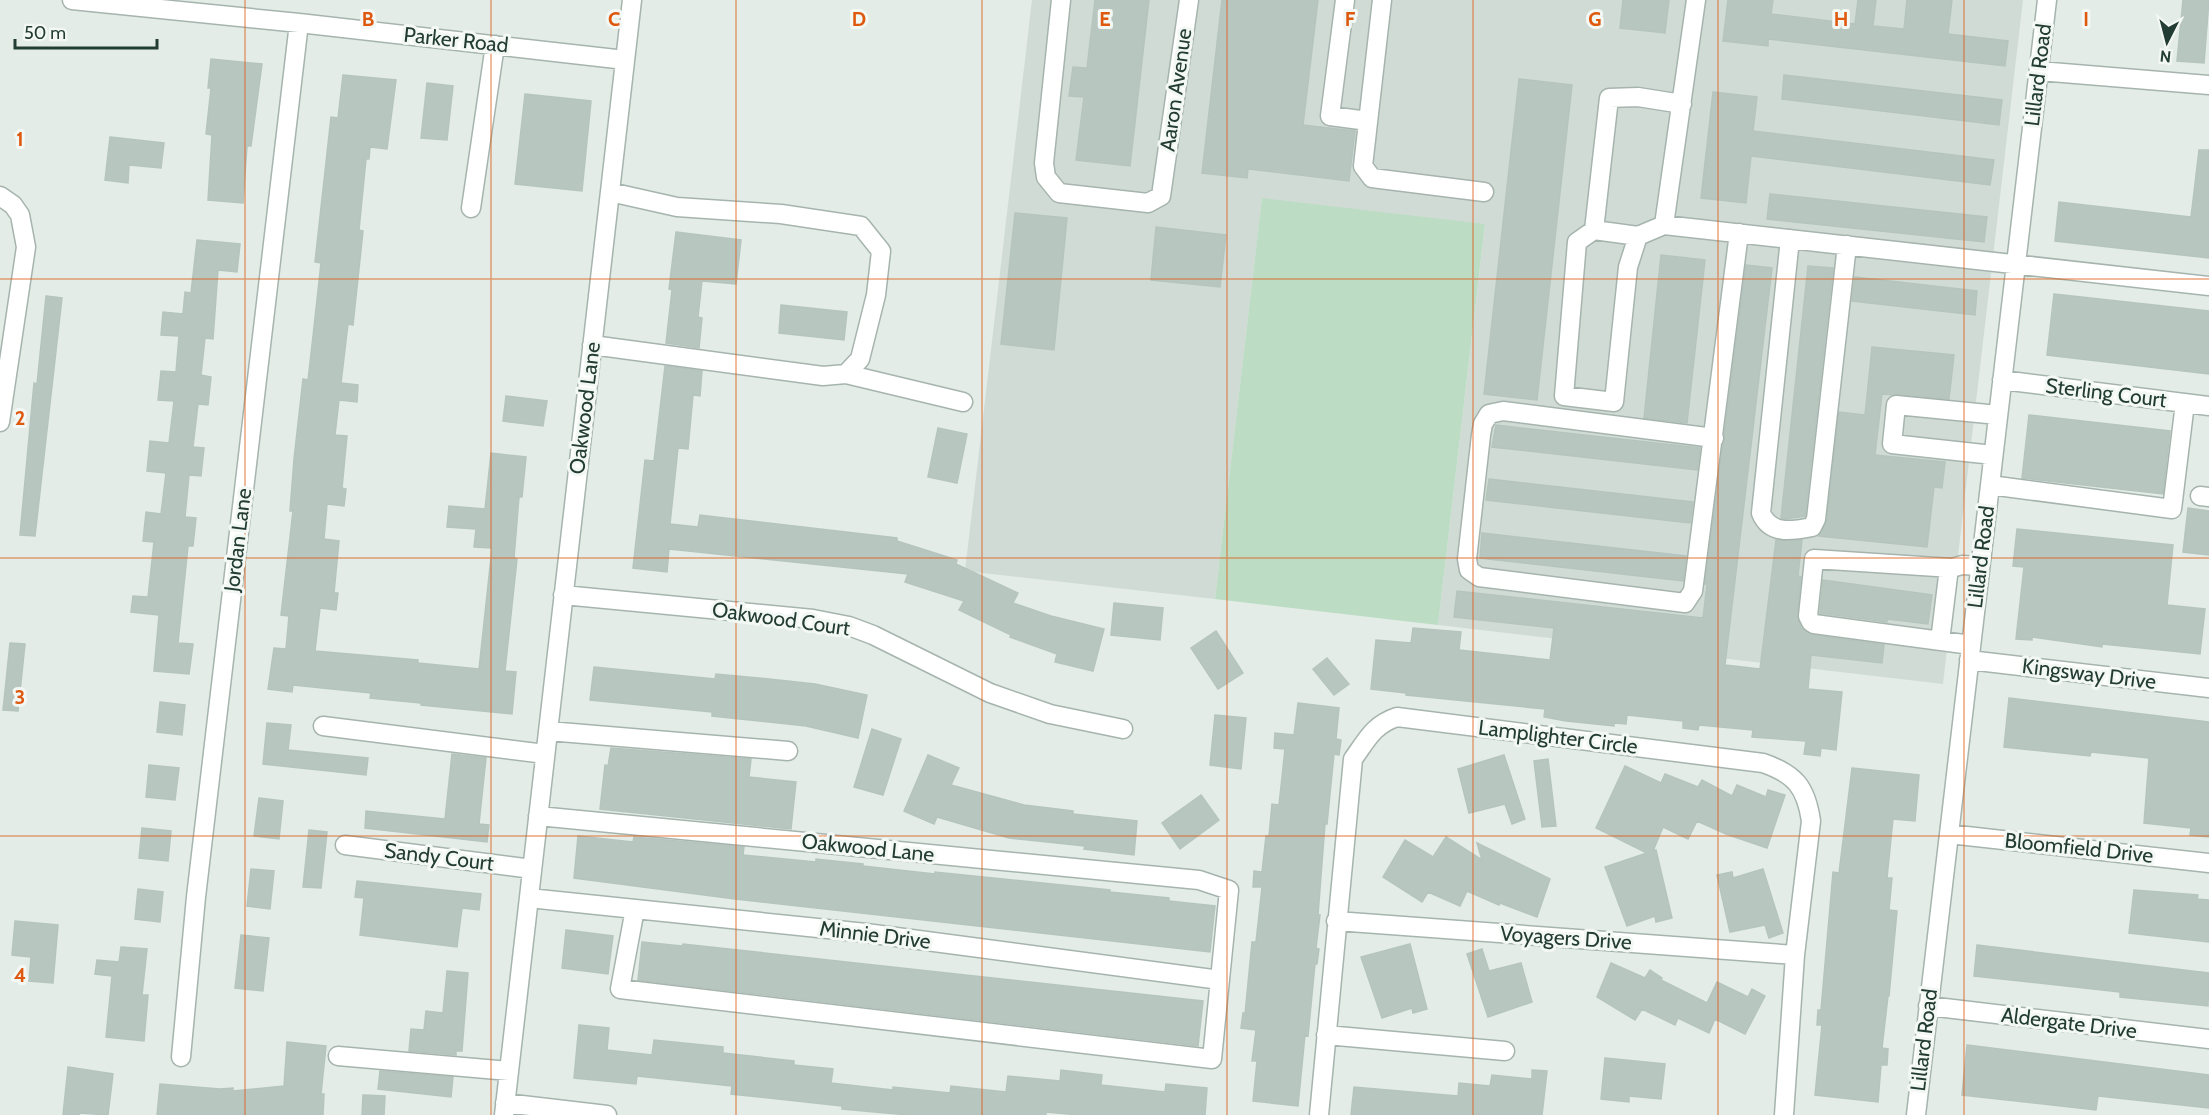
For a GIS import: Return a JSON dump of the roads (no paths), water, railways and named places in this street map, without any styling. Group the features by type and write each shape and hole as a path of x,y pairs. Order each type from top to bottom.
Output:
{"street":[{"name":"Parker Road","path":"72,0 299,22 625,60"},
{"name":"Oakwood Lane","path":"505,1109 632,0"},
{"name":"Aaron Avenue","path":"1061,0 1044,163 1046,177 1059,193 1148,203 1161,196 1189,0"},
{"path":"1345,0 1330,116 1368,121"},
{"path":"1382,0 1363,166 1372,178 1484,192"},
{"path":"1664,225 1696,0"},
{"name":"Lillard Road","path":"1916,1115 2047,0"},
{"name":"Jordan Lane","path":"181,1057 196,897 299,22"},
{"path":"471,208 495,45"},
{"path":"2038,70 2209,85"},
{"path":"1594,230 1609,98 1638,97 1682,104"},
{"path":"609,192 677,207 781,214 861,226 881,251 876,295 860,359 846,374"},
{"path":"0,196 13,205 20,215 26,247 0,422"},
{"path":"1638,236 1628,267 1614,402 1564,396 1577,242 1594,230 1638,236 1664,225 2209,286"},
{"path":"1714,438 1503,411 1489,414 1483,424 1481,435 1467,559 1469,570 1479,577 1685,603 1693,591 1714,438 1739,233"},
{"path":"1790,239 1761,513 1765,522 1774,528 1798,530 1812,527 1816,519 1847,245"},
{"path":"592,345 823,376 846,374 963,402"},
{"name":"Sterling Court","path":"2002,380 2209,405"},
{"path":"1990,485 2172,509 2185,403"},
{"path":"1993,455 1892,444 1896,405 1998,415"},
{"name":"Kingsway Drive","path":"1948,568 1814,559 1808,616 1811,622 1940,641 1970,652 2209,688"},
{"path":"1940,641 1948,568 1962,565 1980,566"},
{"name":"Oakwood Court","path":"563,595 813,619 849,626 873,635 990,693 1050,714 1123,729"},
{"name":"Lamplighter Circle","path":"1319,1115 1353,759 1374,729 1385,721 1397,717 1763,763 1780,769 1796,781 1808,801 1811,821 1796,955 1784,1115"},
{"path":"323,726 545,754"},
{"path":"548,731 788,751"},
{"name":"Oakwood Lane","path":"538,816 1199,880 1229,890 1220,980"},
{"name":"Bloomfield Drive","path":"1949,834 2209,863"},
{"name":"Sandy Court","path":"345,845 532,869"},
{"name":"Minnie Drive","path":"529,898 866,933 1220,980"},
{"path":"635,909 620,989 1212,1059 1220,980"},
{"name":"Voyagers Drive","path":"1336,921 1796,955"},
{"name":"Aldergate Drive","path":"1928,1006 2209,1039"},
{"path":"1326,1035 1505,1051"},
{"path":"338,1056 509,1071"},
{"path":"505,1109 607,1115"}]}
